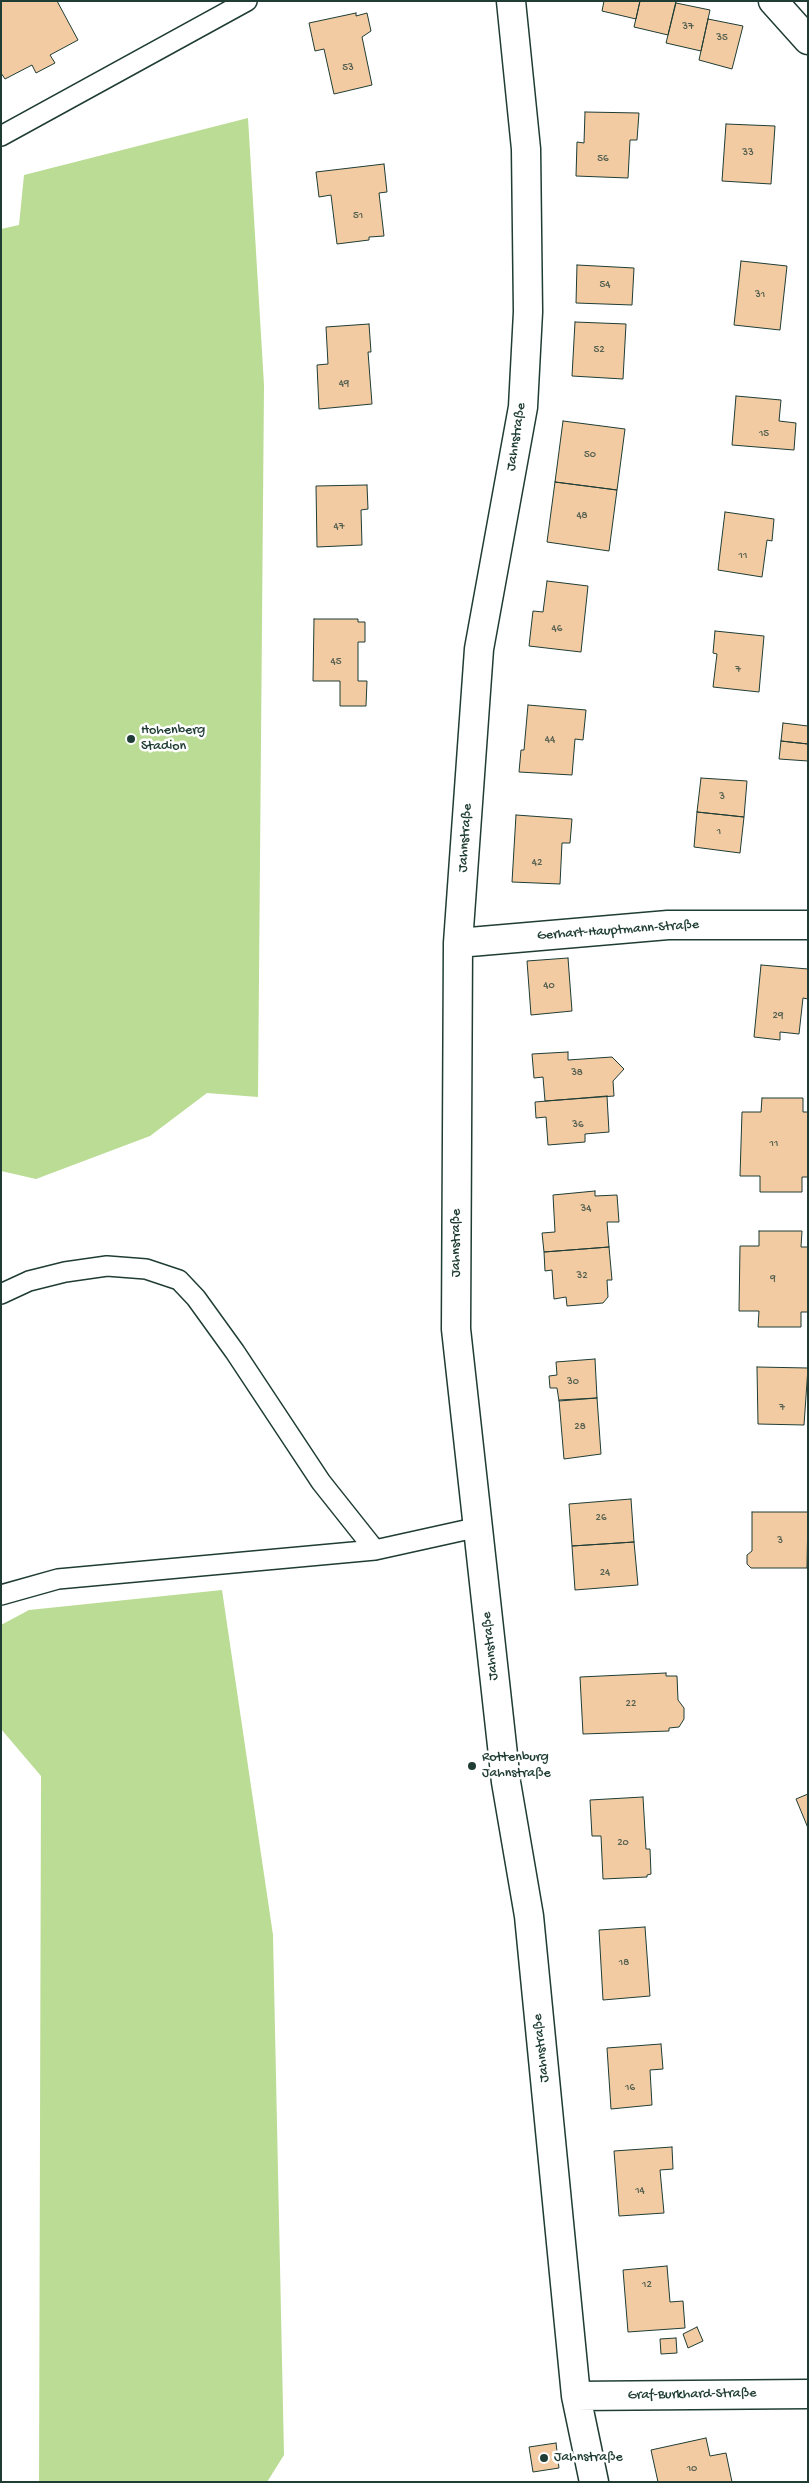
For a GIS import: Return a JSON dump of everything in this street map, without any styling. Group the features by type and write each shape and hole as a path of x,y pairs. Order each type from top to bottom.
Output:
{"street":[{"path":"773,1 808,40"},
{"name":"Jahnstraße","path":"507,4 526,149 528,312 524,398 479,648 458,943 456,1330 506,1782 528,1916 576,2396 594,2482"},
{"name":"Gerhart-Hauptmann-Straße","path":"458,943 668,925 808,925"},
{"name":"Graf-Burkhard-Straße","path":"576,2396 808,2394"}],"lane":[{"path":"1,136 247,1"},
{"path":"1,1294 29,1282 65,1272 107,1266 146,1269 179,1280 196,1298 235,1352 321,1482 375,1550"},
{"path":"1,1595 58,1579 375,1550 479,1527"}],"green space":[{"name":"Hohenberg Stadion","path":"248,118 264,385 258,1097 207,1093 150,1136 36,1179 1,1171 1,229 19,225 24,175"},
{"path":"222,1590 273,1935 284,2455 267,2482 39,2482 41,1776 1,1729 1,1625 29,1610"}],"building":[{"path":"1,1 57,1 78,40 50,55 55,63 36,73 32,65 5,79 1,73"},
{"path":"604,1 640,1 636,19 602,11"},
{"path":"640,1 676,1 668,35 634,27"},
{"path":"676,3 710,10 701,51 666,43"},
{"path":"356,13 356,16 367,13 371,31 362,37 372,85 334,94 324,49 315,51 309,23"},
{"path":"708,19 743,26 732,69 699,60"},
{"path":"585,112 639,113 637,140 630,140 628,178 576,176 577,142 584,143"},
{"path":"726,124 775,126 771,184 722,181"},
{"path":"384,164 387,192 379,193 384,236 369,237 369,240 337,244 331,195 319,197 316,172"},
{"path":"741,261 787,266 780,330 734,325"},
{"path":"577,265 634,268 632,305 576,303"},
{"path":"575,322 626,324 623,379 572,376"},
{"path":"369,324 371,352 368,352 372,404 319,409 317,365 328,364 326,327"},
{"path":"736,396 781,400 779,421 796,423 794,450 732,445"},
{"path":"563,421 625,429 617,490 555,482"},
{"path":"555,482 617,490 609,551 547,542"},
{"path":"367,485 368,509 361,510 362,545 317,547 316,486"},
{"path":"725,512 774,519 772,541 767,540 762,577 718,570"},
{"path":"547,581 588,586 581,652 529,646 533,611 543,612"},
{"path":"314,619 358,619 358,622 365,622 365,642 358,642 358,681 367,681 366,706 340,706 340,681 313,681"},
{"path":"715,631 764,636 759,692 713,687 717,654 713,653"},
{"path":"528,705 586,710 583,740 575,739 572,775 519,772 521,750 524,750"},
{"path":"783,723 808,726 808,744 781,741"},
{"path":"781,741 808,744 808,761 779,759"},
{"path":"701,778 747,781 744,817 697,812"},
{"path":"697,812 744,817 740,853 694,847"},
{"path":"516,815 572,819 570,843 562,843 560,884 512,882"},
{"path":"568,958 572,1011 531,1015 527,961"},
{"path":"761,965 808,969 808,999 803,998 799,1034 780,1032 780,1040 754,1037"},
{"path":"568,1052 568,1060 612,1057 624,1069 613,1081 614,1096 545,1101 543,1077 534,1078 532,1054"},
{"path":"607,1096 609,1132 585,1134 585,1142 548,1145 546,1117 536,1118 535,1102"},
{"path":"762,1098 803,1098 803,1112 808,1112 808,1177 802,1177 802,1192 760,1192 760,1176 740,1176 742,1112 761,1112"},
{"path":"595,1191 595,1196 617,1195 619,1222 607,1222 609,1247 544,1252 542,1233 555,1232 553,1195"},
{"path":"759,1231 802,1231 801,1247 808,1247 808,1312 801,1312 801,1327 758,1327 759,1311 739,1311 740,1246 759,1246"},
{"path":"609,1247 612,1280 607,1280 608,1297 603,1303 567,1306 566,1297 554,1299 552,1270 545,1271 544,1252"},
{"path":"595,1359 597,1398 559,1401 557,1388 550,1388 549,1376 557,1375 556,1362"},
{"path":"757,1367 808,1368 804,1425 758,1424"},
{"path":"597,1398 601,1454 564,1459 559,1400"},
{"path":"631,1499 634,1542 572,1546 569,1504"},
{"path":"752,1512 808,1512 807,1568 751,1568 747,1564 747,1555 752,1551"},
{"path":"634,1542 638,1585 575,1590 572,1546"},
{"path":"666,1673 666,1676 677,1676 678,1700 684,1708 684,1719 679,1727 669,1728 669,1731 583,1734 580,1677"},
{"path":"808,1794 808,1828 796,1799"},
{"path":"643,1797 646,1849 650,1849 651,1874 647,1875 647,1877 603,1879 601,1836 592,1836 590,1800"},
{"path":"645,1927 650,1996 603,2000 599,1930"},
{"path":"661,2044 663,2069 650,2070 652,2105 611,2109 607,2048"},
{"path":"672,2147 673,2169 660,2170 664,2213 619,2216 614,2151"},
{"path":"667,2266 670,2302 683,2301 685,2328 628,2332 623,2270"},
{"path":"697,2327 703,2341 688,2348 683,2334"},
{"path":"676,2338 677,2353 661,2354 660,2339"},
{"path":"706,2438 710,2456 726,2453 732,2482 658,2482 651,2450"},
{"name":"Jahnstraße","path":"556,2443 559,2468 533,2472 529,2447"}],"place":[{"name":"Hohenberg Stadion","path":"131,739"},
{"name":"Rottenburg Jahnstraße","path":"472,1766"},
{"name":"Jahnstraße","path":"544,2458"}]}
